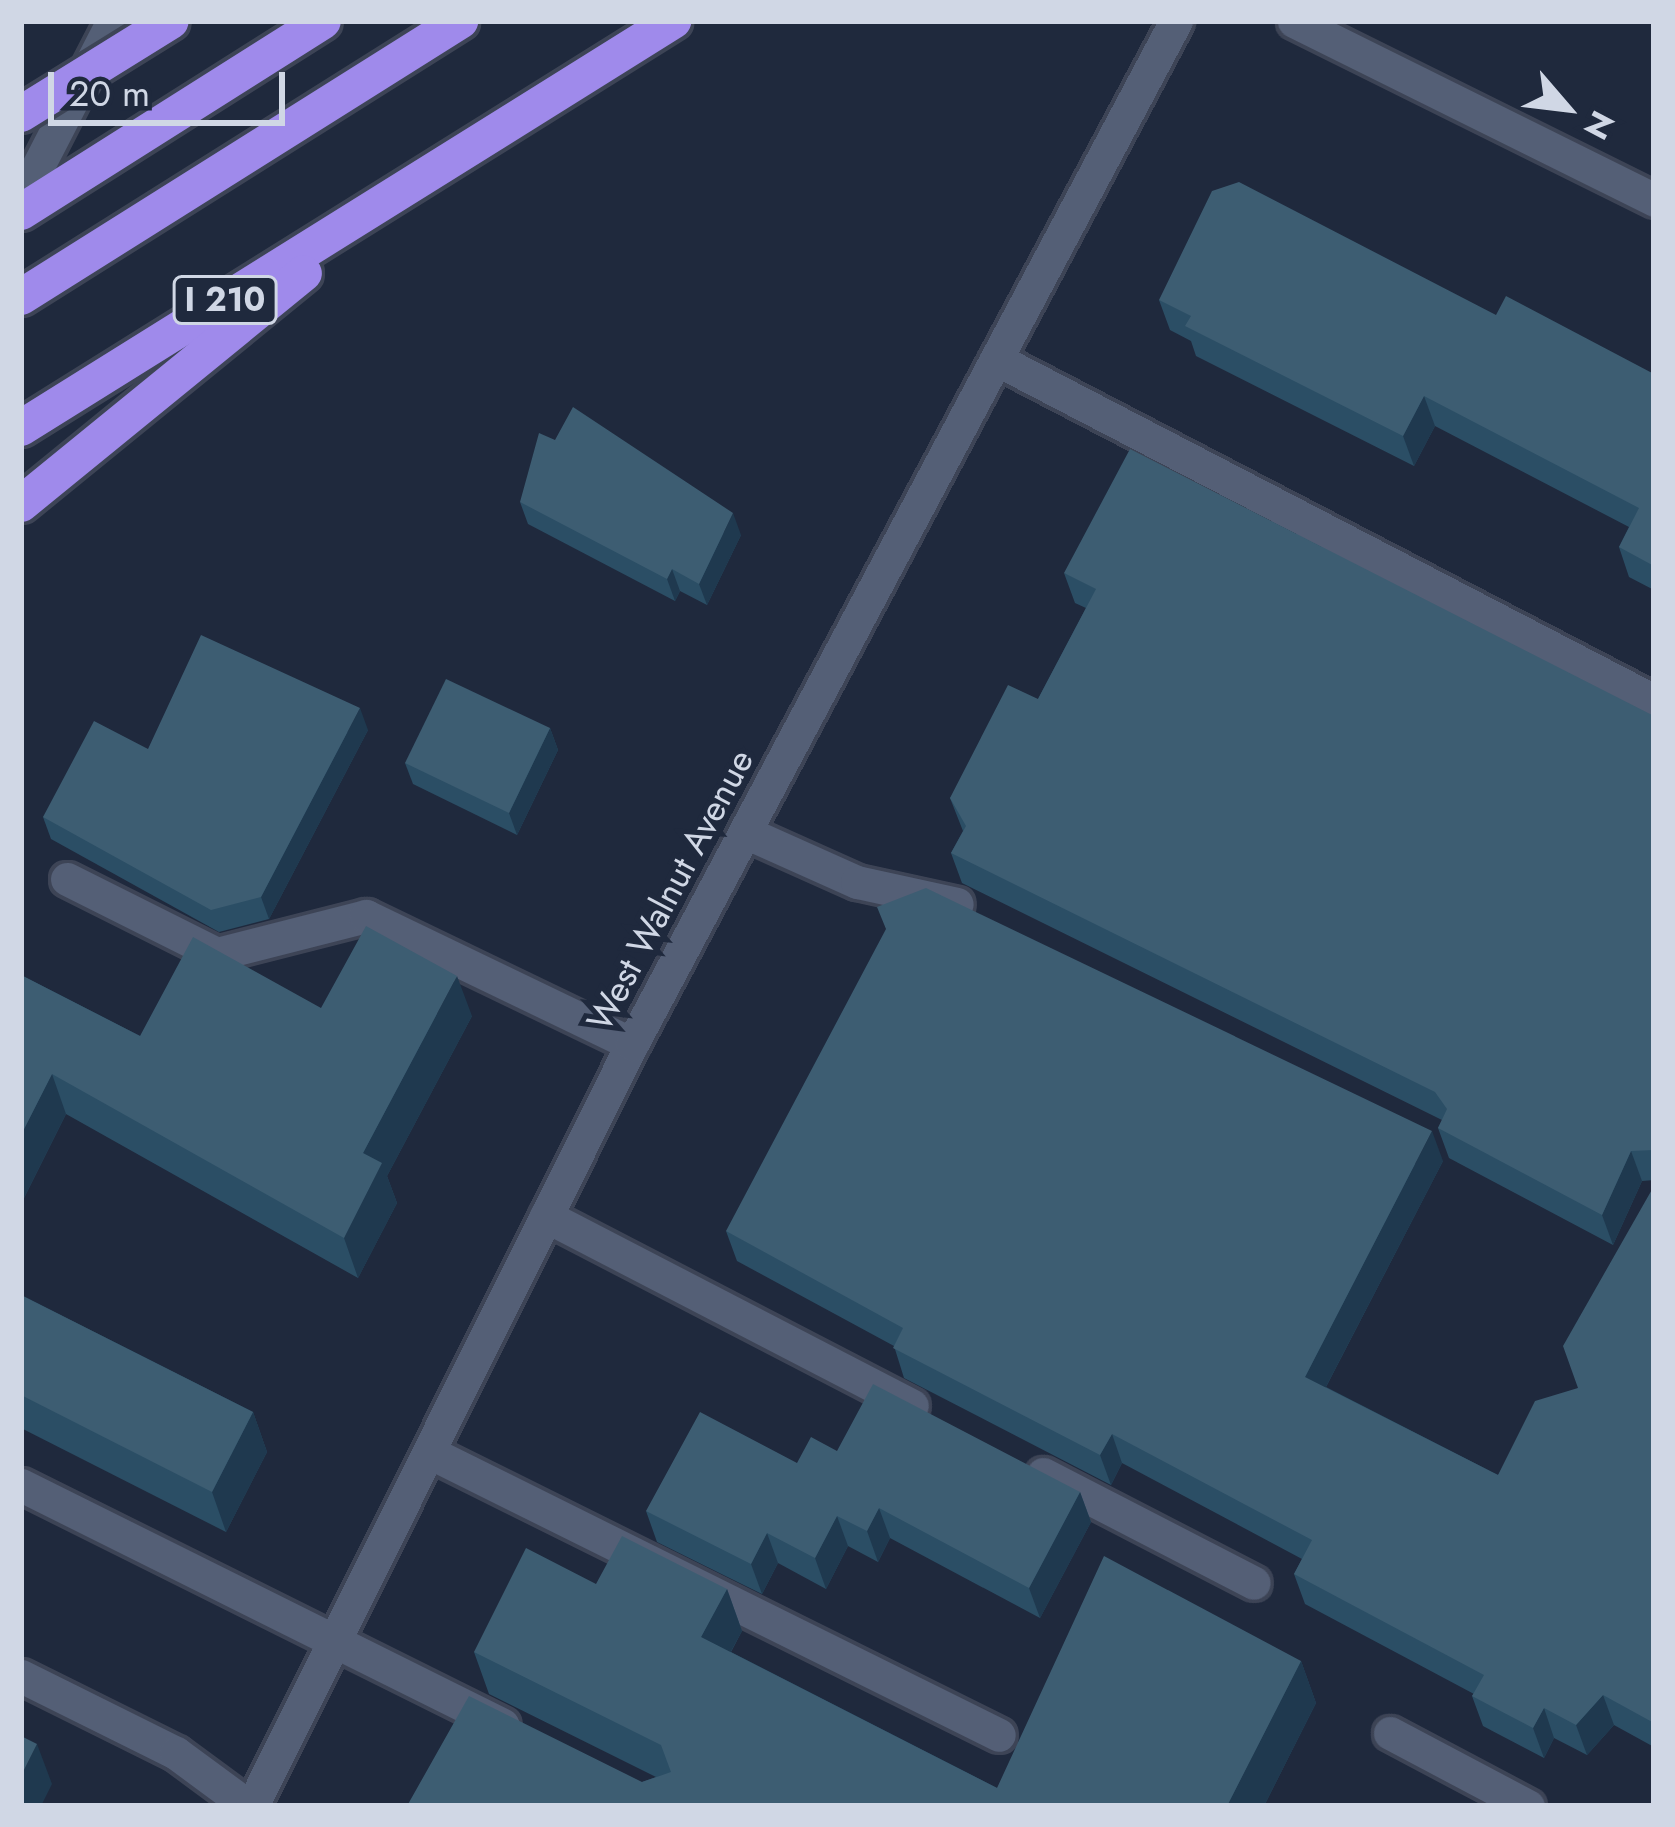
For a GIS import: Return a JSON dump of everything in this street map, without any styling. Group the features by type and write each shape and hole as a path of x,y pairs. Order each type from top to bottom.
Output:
{"highway":[{"path":"21,114 172,21"},
{"path":"21,212 323,21"},
{"path":"21,297 460,21"},
{"name":"I 210","path":"21,428 673,21"},
{"path":"21,504 428,172"}],"street":[{"path":"21,199 113,21"},
{"name":"West Walnut Avenue","path":"250,1806 632,1044 1176,21"},
{"path":"1294,21 1654,200"},
{"path":"996,359 1654,701"},
{"path":"745,832 996,923"},
{"path":"67,879 217,954 248,955 365,916 632,1044"},
{"path":"546,1216 942,1421"},
{"path":"430,1452 999,1735"},
{"path":"1004,1454 1254,1583"},
{"path":"21,1485 531,1738"},
{"path":"21,1676 176,1753 250,1806"},
{"path":"1390,1733 1528,1806"}],"building":[{"path":"1239,182 1496,315 1506,296 1654,374 1654,566 1619,547 1639,508 1424,396 1403,436 1185,326 1191,316 1159,300 1212,191"},
{"path":"573,407 733,513 699,584 672,569 667,579 520,502 539,433 555,440"},
{"path":"1130,449 1654,716 1654,1150 1631,1151 1602,1215 1438,1128 1447,1109 1435,1092 951,853 966,826 950,798 1008,685 1038,699 1096,589 1064,573"},
{"path":"201,635 360,708 261,897 211,910 43,817 94,721 148,749"},
{"path":"446,679 550,728 509,813 405,763"},
{"path":"926,888 1432,1131 1305,1377 1498,1475 1535,1401 1578,1388 1563,1346 1654,1186 1654,1723 1603,1695 1576,1725 1544,1708 1533,1728 1472,1696 1484,1675 1294,1574 1312,1540 1112,1434 1100,1455 893,1348 903,1328 726,1231 886,929 877,907"},
{"path":"366,926 457,976 363,1153 382,1163 344,1238 52,1074 21,1135 21,975 140,1036 193,937 321,1008"},
{"path":"21,1295 253,1412 212,1492 21,1395"},
{"path":"873,1384 1080,1492 1029,1588 879,1508 867,1531 837,1516 815,1558 767,1533 751,1564 646,1511 700,1412 797,1463 811,1437 837,1451"},
{"path":"622,1536 727,1589 701,1637 997,1788 1104,1556 1301,1661 1227,1806 407,1806 469,1696 642,1782 671,1772 661,1745 474,1652 526,1548 596,1584"},
{"path":"21,1736 37,1744 21,1776"}]}
